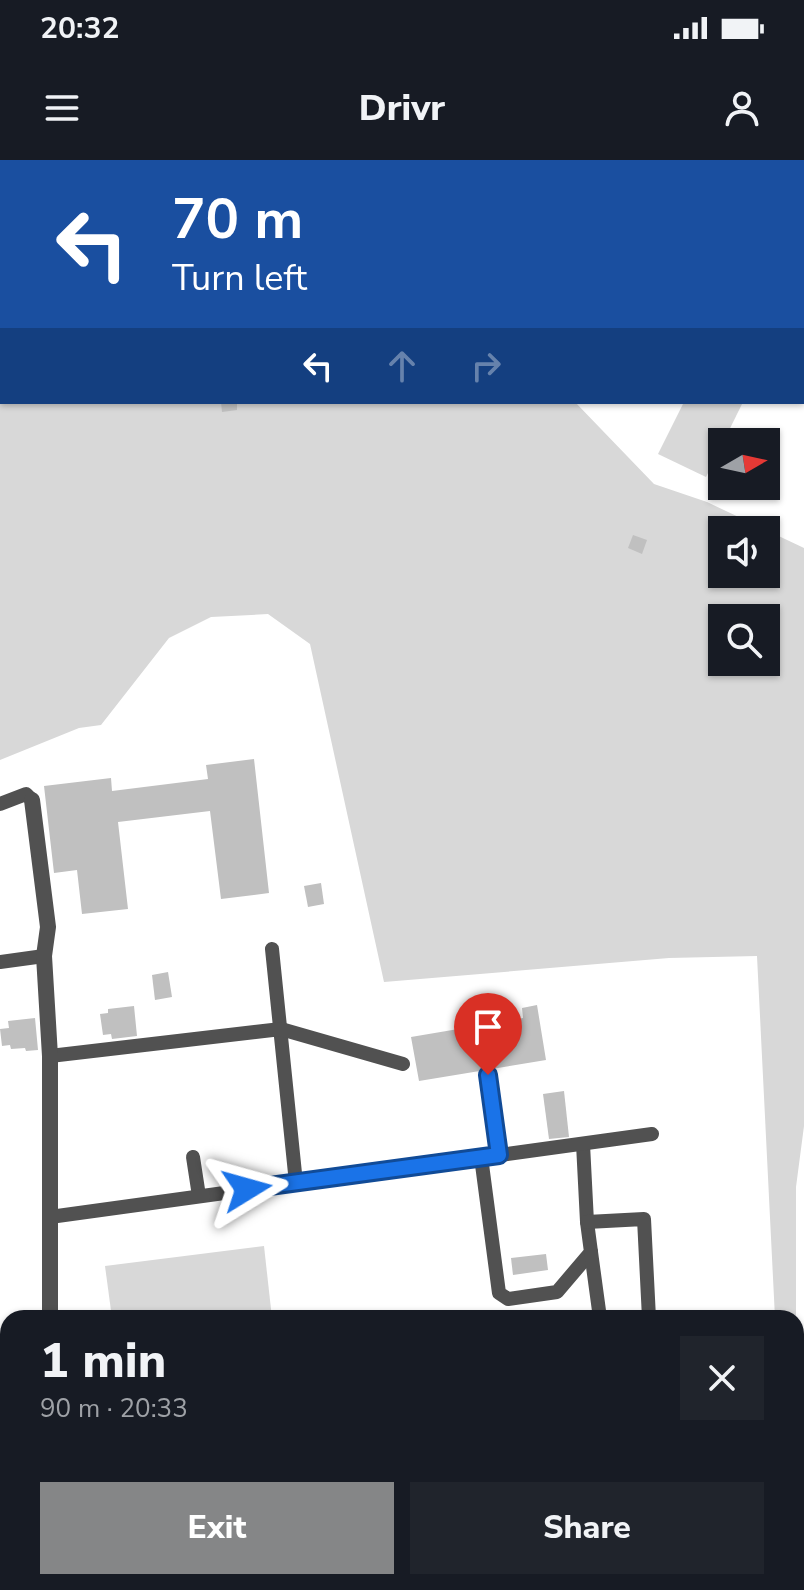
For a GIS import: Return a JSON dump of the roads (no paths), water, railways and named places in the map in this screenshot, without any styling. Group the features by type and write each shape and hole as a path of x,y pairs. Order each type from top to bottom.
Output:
{"street":[{"path":"32,800 48,927 44,956 50,1056 50,1310"}],"lane":[{"path":"0,804 26,794 32,800"},
{"path":"272,949 296,1183"},
{"path":"0,962 44,956"},
{"path":"50,1056 281,1029 403,1064"},
{"path":"488,1075 499,1155"},
{"path":"50,1217 652,1134"},
{"path":"583,1144 587,1222 599,1310"},
{"path":"193,1157 199,1196"},
{"path":"481,1157 499,1293 508,1299 557,1292 591,1252"},
{"path":"587,1222 644,1219 649,1310"}]}
